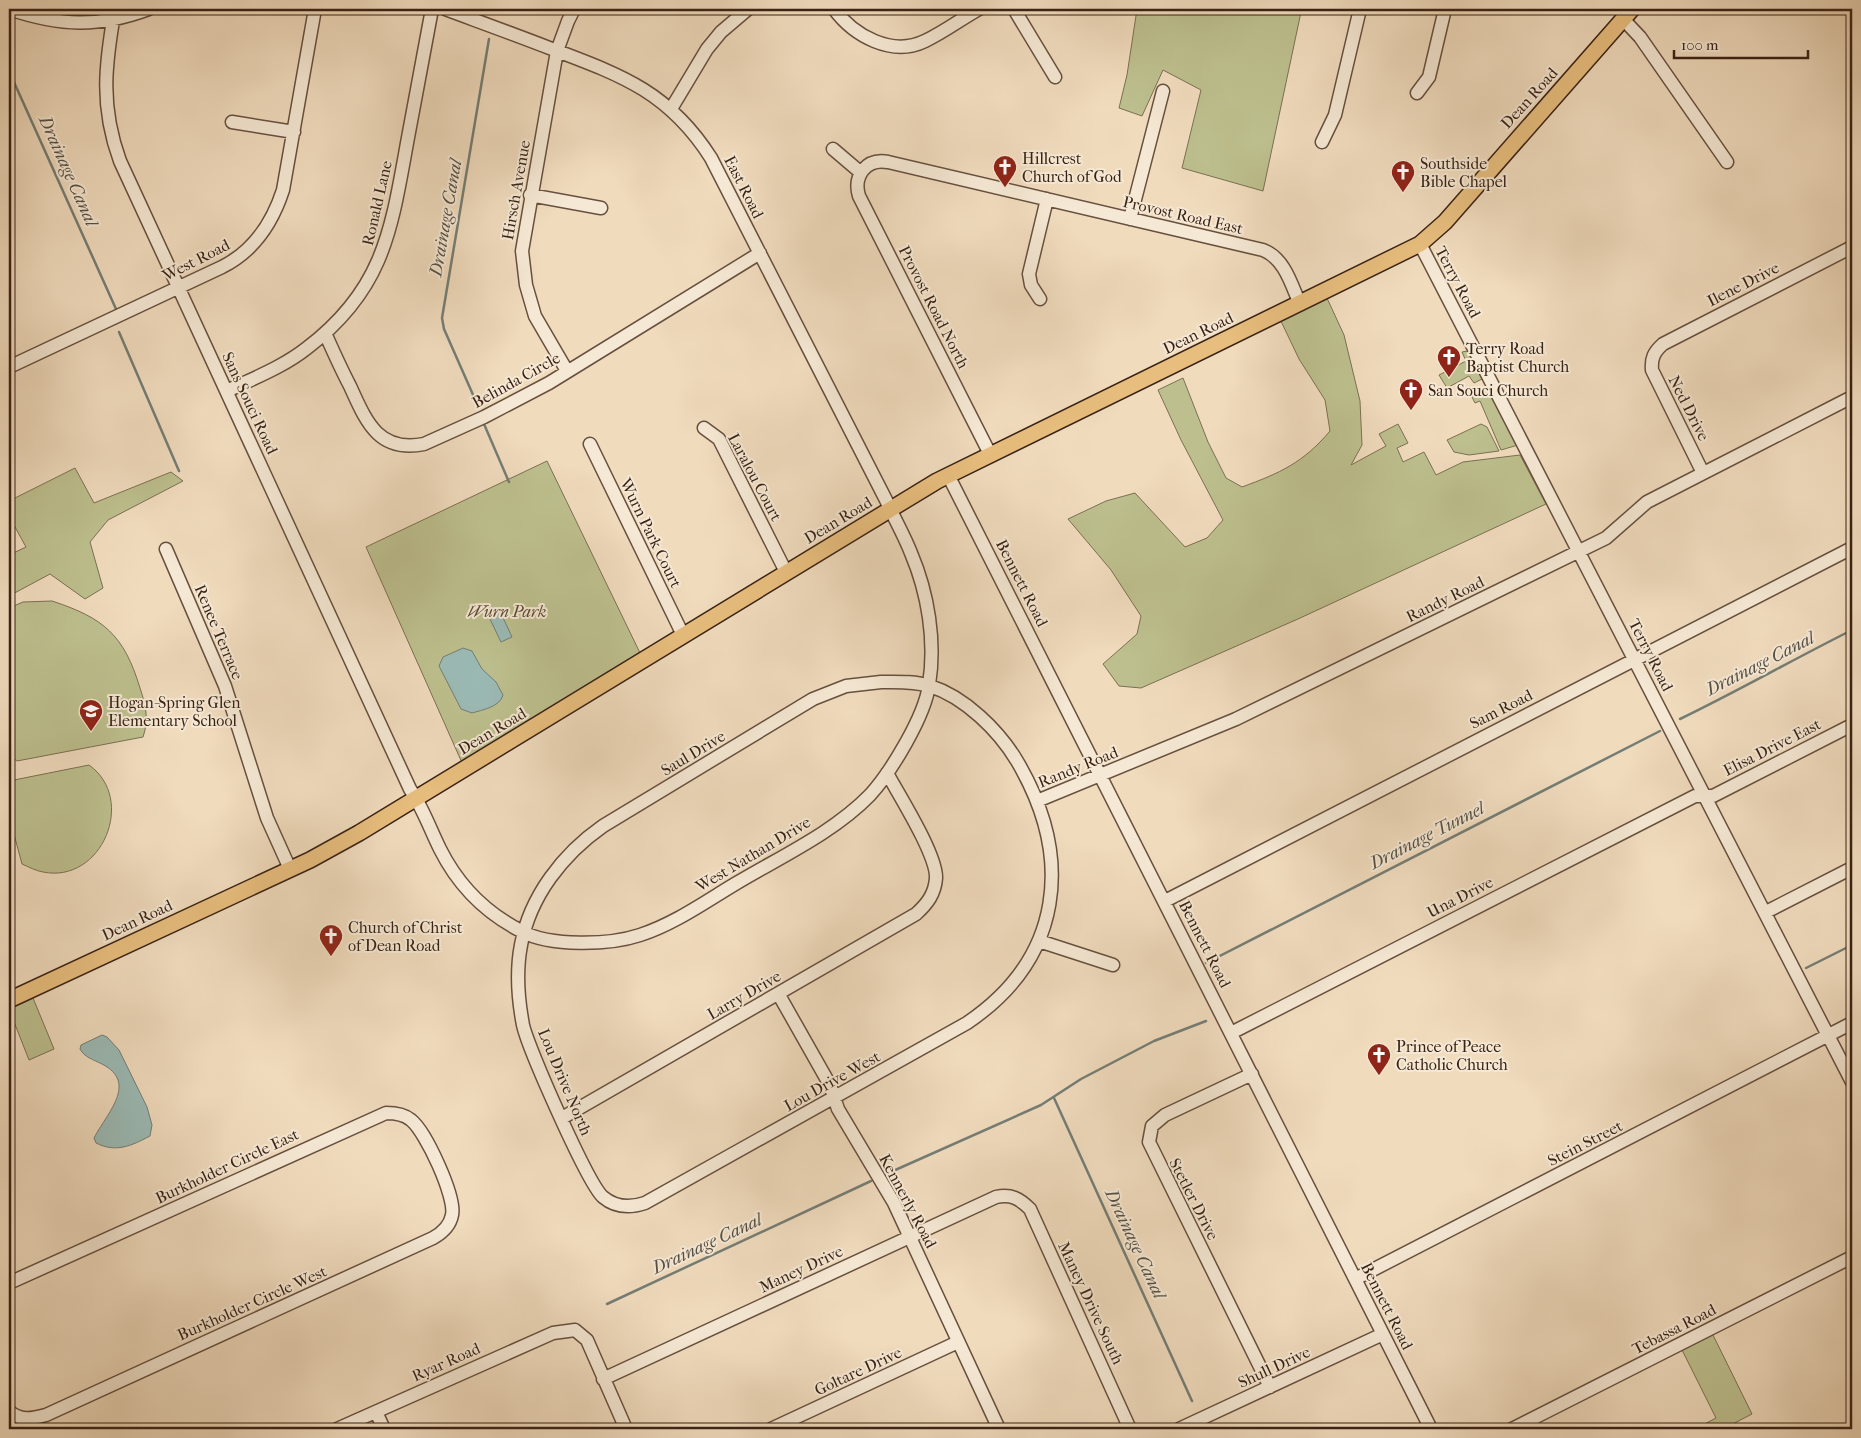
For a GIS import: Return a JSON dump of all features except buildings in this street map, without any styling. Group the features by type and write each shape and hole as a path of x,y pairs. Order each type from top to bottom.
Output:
{"main road":[{"name":"Dean Road","path":"9,1000 290,869 359,833 948,475 1420,244 1445,222 1628,14"}],"street":[{"path":"9,9 63,23 96,23 115,14 149,9"},
{"name":"West Road","path":"9,367 233,262 244,254 265,229 278,206 283,190 316,9"},
{"name":"Ronald Lane","path":"227,391 288,361 325,333 359,294 384,249 395,212 432,9"},
{"name":"East Road","path":"445,9 624,77 641,86 671,109 706,150 911,552 925,593 930,641 929,686"},
{"name":"Hirsch Avenue","path":"568,371 539,323 526,285 522,244 557,51 574,9"},
{"path":"671,109 707,49 722,32 748,9"},
{"path":"834,9 845,22 865,37 882,44 900,46 925,41 979,9"},
{"path":"1014,9 1056,77"},
{"path":"1322,142 1335,115 1360,9"},
{"path":"1417,93 1429,77 1445,9"},
{"name":"Sans Souci Road","path":"115,14 105,84 108,123 120,161 440,850 457,877 483,905 524,933"},
{"path":"1628,14 1640,37 1726,162"},
{"path":"1130,219 1163,91"},
{"path":"232,122 294,132"},
{"path":"833,150 860,172"},
{"name":"Provost Road East","path":"860,172 873,162 888,162 1269,253 1280,263 1299,302"},
{"name":"Provost Road North","path":"860,172 857,180 859,196 990,454"},
{"path":"530,195 601,208"},
{"path":"1040,299 1031,285 1029,274 1048,199"},
{"name":"Terry Road","path":"1420,244 1852,1082"},
{"name":"Ilene Drive","path":"1646,355 1662,344 1852,247"},
{"name":"Belinda Circle","path":"325,333 369,426 384,438 403,445 424,444 484,417 568,371 760,253"},
{"name":"Ned Drive","path":"1646,355 1704,473"},
{"name":"Randy Road","path":"1037,802 1236,719 1579,551 1614,533 1647,502 1852,397"},
{"name":"Laralou Court","path":"704,428 719,439 786,572"},
{"name":"Wurn Park Court","path":"590,444 683,635"},
{"name":"Bennett Road","path":"948,475 1431,1429"},
{"name":"Sam Road","path":"1165,901 1852,548"},
{"name":"Renee Terrace","path":"166,549 228,695 264,809 290,869"},
{"name":"Saul Drive","path":"524,933 536,901 547,882 572,851 603,826 827,692 863,682 912,682 929,686"},
{"name":"West Nathan Drive","path":"524,933 554,940 589,943 627,939 654,930 832,826 864,800 894,764 919,715 929,686"},
{"name":"Lou Drive West","path":"612,1203 634,1206 645,1203 987,1010 1011,986 1039,941 1047,916 1053,878 1048,832 1037,802 1023,772 1002,738 973,711 929,686"},
{"name":"Elisa Drive East","path":"1705,796 1713,796 1852,725"},
{"name":"Larry Drive","path":"562,1118 916,914 925,906 934,891 935,872 932,858 887,773"},
{"name":"Una Drive","path":"1232,1033 1686,800 1695,796 1705,796"},
{"path":"1766,912 1852,868"},
{"name":"Lou Drive North","path":"524,933 520,947 518,982 524,1026 534,1055 593,1186 612,1203"},
{"path":"1039,941 1112,966"},
{"name":"Kennerly Road","path":"779,994 830,1085 838,1110 894,1203 999,1429"},
{"name":"Stein Street","path":"1355,1279 1852,1022"},
{"name":"Stetler Drive","path":"1252,1074 1165,1115 1152,1126 1149,1142 1270,1387"},
{"name":"Burkholder Circle East","path":"9,1283 378,1115 396,1113 411,1120 424,1136 438,1166"},
{"name":"Burkholder Circle West","path":"9,1410 16,1417 24,1419 46,1415 433,1238 445,1229 452,1215 451,1199 438,1166"},
{"name":"Maney Drive","path":"603,1379 996,1197 1014,1197"},
{"name":"Maney Drive South","path":"1014,1197 1030,1209 1130,1429"},
{"name":"Tebassa Road","path":"1512,1429 1852,1257"},
{"name":"Ryar Road","path":"337,1429 552,1333 570,1330 580,1332 587,1340 603,1379"},
{"name":"Shull Drive","path":"1179,1429 1383,1334"},
{"name":"Goltare Drive","path":"771,1429 958,1342"},
{"path":"603,1379 626,1429"},
{"path":"376,1412 384,1429"}],"green space":[{"path":"1137,9 1288,9 1301,12 1263,191 1182,168 1201,90 1163,70 1142,116 1119,108 1127,75"},
{"path":"1326,296 1344,335 1360,401 1362,445 1351,465 1386,446 1379,434 1398,424 1408,443 1397,448 1403,462 1424,452 1436,475 1463,462 1520,455 1546,504 1298,619 1141,688 1119,686 1103,664 1137,634 1141,616 1111,570 1068,519 1106,501 1135,493 1185,547 1207,538 1223,520 1181,440 1158,390 1183,378 1208,442 1226,478 1242,487 1279,472 1310,451 1330,431 1325,400 1299,359 1279,317"},
{"path":"1467,351 1473,356 1482,379 1474,383 1469,376 1447,388 1439,375 1466,361 1462,352"},
{"path":"1485,389 1490,392 1518,445 1501,450 1480,401 1475,403 1472,397"},
{"path":"1481,424 1487,427 1499,451 1469,455 1454,452 1447,440"},
{"name":"Wurn Park","path":"547,461 641,655 463,765 366,547"},
{"path":"75,468 94,503 171,472 183,481 108,520 90,542 103,588 85,599 50,574 9,596 9,555 26,547 9,516 9,501"},
{"path":"52,601 85,614 110,631 119,642 134,670 142,695 146,713 145,731 143,737 17,761 9,755 9,608 23,602"},
{"path":"89,765 103,780 110,798 111,817 106,836 96,852 82,865 64,872 43,872 22,864 11,821 9,797 10,788 14,780"},
{"path":"33,998 54,1049 29,1060 9,1009"},
{"path":"1712,1333 1752,1414 1723,1429 1695,1429 1716,1418 1681,1348"}],"water":[{"path":"499,609 512,637 501,642 488,615"},
{"path":"463,648 472,651 482,669 496,682 503,695 495,705 472,713 461,709 439,666 443,657"},
{"path":"102,1035 107,1037 119,1050 147,1107 152,1125 150,1136 136,1143 117,1148 110,1148 96,1143 94,1138 112,1109 119,1089 118,1080 113,1072 87,1056 80,1049 81,1045"}],"waterway":[{"name":"Drainage Canal","path":"474,397 444,329 442,318 489,39"},
{"name":"Drainage Canal","path":"9,71 116,309"},
{"name":"Drainage Canal","path":"119,332 179,471"},
{"path":"484,424 509,482"},
{"name":"Drainage Canal","path":"1680,719 1852,630"},
{"name":"Drainage Tunnel","path":"1206,963 1660,731"},
{"path":"1806,968 1852,945"},
{"name":"Drainage Canal","path":"893,1171 1041,1105 1081,1079 1154,1041 1206,1021"},
{"name":"Drainage Canal","path":"1054,1098 1192,1401"},
{"name":"Drainage Canal","path":"607,1304 871,1181"}],"place":[{"name":"Hillcrest Church of God","path":"1005,188"},
{"name":"Southside Bible Chapel","path":"1403,193"},
{"name":"Terry Road Baptist Church","path":"1449,378"},
{"name":"San Souci Church","path":"1411,411"},
{"name":"Hogan-Spring Glen Elementary School","path":"91,732"},
{"name":"Church of Christ of Dean Road","path":"331,957"},
{"name":"Prince of Peace Catholic Church","path":"1379,1076"}]}
